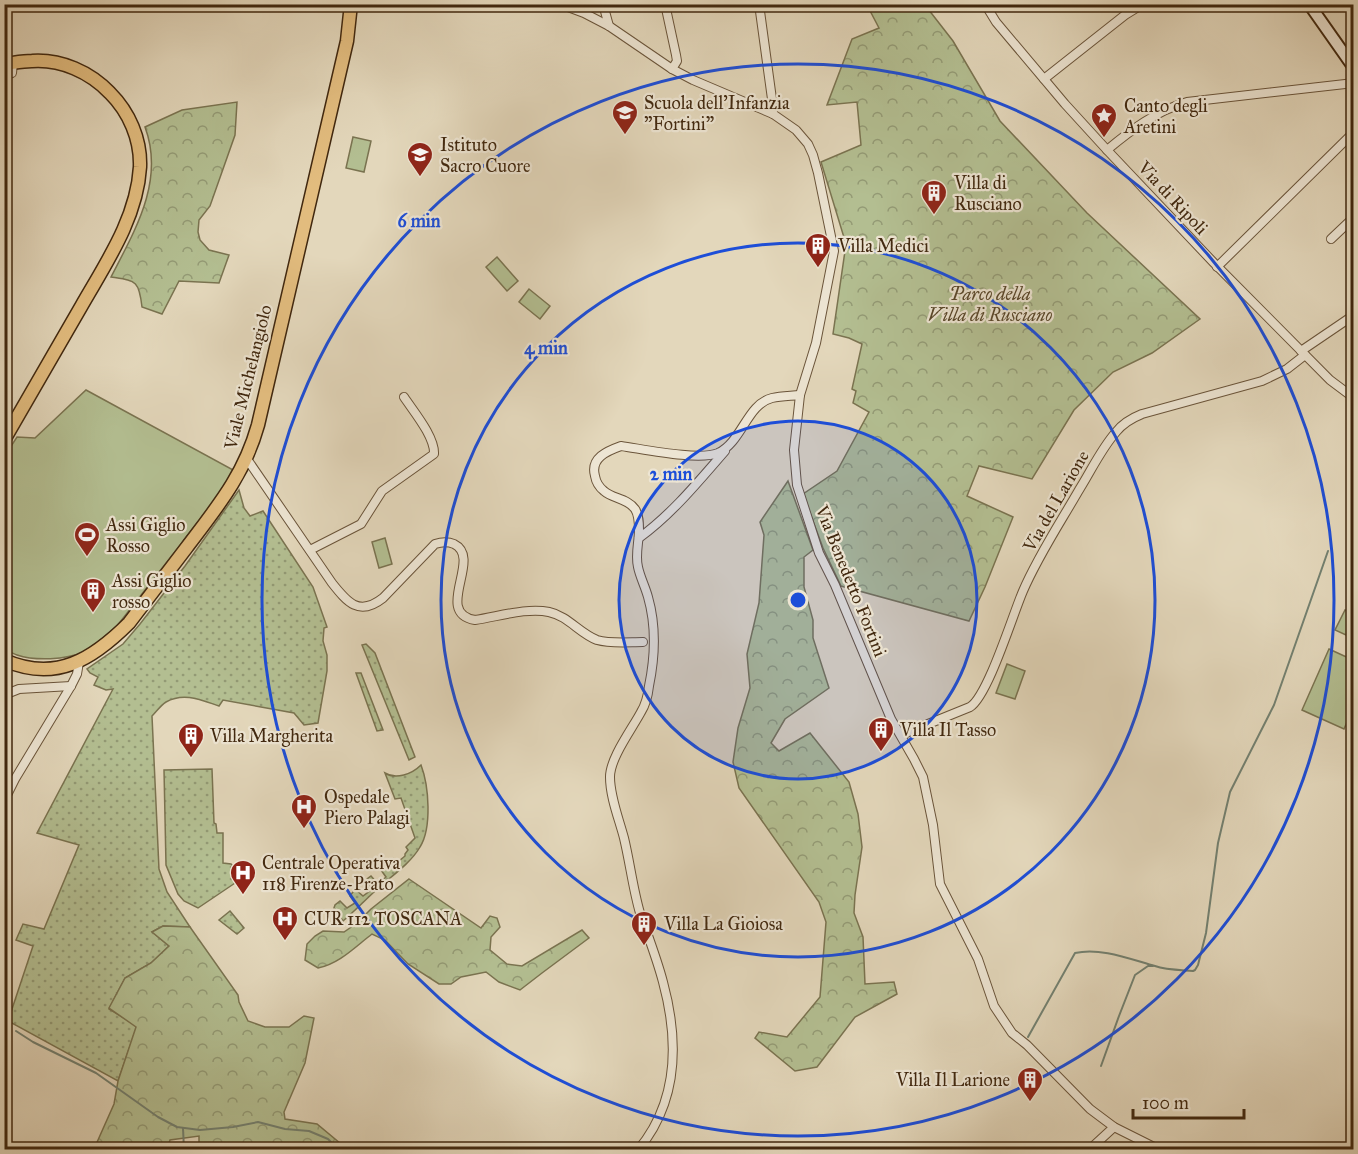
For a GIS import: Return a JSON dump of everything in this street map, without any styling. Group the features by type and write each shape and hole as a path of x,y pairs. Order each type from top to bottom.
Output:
{"main road":[{"name":"Viale Michelangiolo","path":"4,660 19,666 41,669 56,668 80,662 116,636 129,623 239,475 258,425 340,72 349,31 351,4"},
{"path":"4,440 10,422 122,233 135,193 140,167 138,145 132,125 115,98 102,84 68,66 32,60 9,64"}],"street":[{"name":"Via Benedetto Fortini","path":"560,4 609,26 672,69 693,80 773,114 796,130 810,149 818,173 834,251 816,342 800,395 794,450 797,485 819,553 835,585 891,719 922,777 933,825 940,884 978,958 994,1006 1012,1033 1027,1045 1090,1109 1114,1127 1160,1149"},
{"path":"603,4 609,26"},
{"path":"665,4 676,58 676,64 672,69"},
{"path":"759,4 773,114"},
{"name":"Via di Ripoli","path":"985,4 996,22 1107,150 1303,353 1330,380 1353,398"},
{"path":"1044,79 1125,15 1142,6 1153,4 1310,6 1353,68"},
{"path":"4,76 12,73 9,64"},
{"path":"1107,150 1151,117 1187,102 1353,83"},
{"path":"1218,267 1353,132"},
{"path":"1331,239 1350,221 1353,226"},
{"name":"Via del Larione","path":"901,735 970,707 980,697 1035,566 1098,457 1120,428 1139,415 1262,381 1287,369 1303,353 1353,315"},
{"path":"639,538 692,490 730,446 752,413 761,404 771,398 800,395"},
{"path":"310,550 361,524 382,491 434,454 431,439 404,398"},
{"path":"638,1149 656,1125 664,1108 671,1081 672,1025 663,983 637,901 610,776 613,762 645,706 650,686 654,626 648,597 637,566 639,521 634,508 626,501 604,492 596,482 593,470 598,458 609,450 621,446 700,456 717,453 730,446"},
{"path":"247,459 332,583 350,603 371,606 383,598 435,544 448,542 460,548 464,555 457,601 461,612 469,619 475,620 533,610 545,611 561,616 598,640 643,642"},
{"path":"4,804 15,778 71,686 80,662"},
{"path":"4,695 19,689 71,686"},
{"path":"1089,1149 1114,1127"}],"green space":[{"name":"Parco della Villa di Rusciano","path":"867,5 925,5 953,41 1000,121 1087,213 1200,319 1152,353 1113,372 1074,410 1032,479 979,466 967,496 1013,517 969,621 841,586 823,548 803,494 837,471 869,412 853,403 856,391 852,389 862,344 833,334 846,244 821,162 861,145 857,102 827,105 852,39 879,28"},
{"path":"237,102 235,135 210,206 199,220 200,240 209,250 229,255 219,283 179,281 162,314 142,307 135,283 111,277 138,223 149,186 152,167 145,127 182,110"},
{"path":"353,137 371,141 364,172 346,168"},
{"path":"497,257 518,281 507,291 486,267"},
{"path":"529,289 550,306 540,319 519,302"},
{"name":"Assi Giglio Rosso","path":"86,390 235,471 223,490 113,630 76,655 50,659 24,657 5,649 4,457 17,437 35,438"},
{"path":"788,481 813,550 804,557 804,587 813,620 813,638 829,688 785,719 771,743 779,751 810,733 849,782 858,814 862,847 854,913 863,937 865,984 894,982 897,994 855,1017 817,1067 795,1071 755,1038 759,1032 787,1037 820,997 826,922 819,902 739,788 733,762 738,728 750,688 747,654 759,603 764,535 760,522"},
{"path":"239,490 244,508 250,516 263,511 313,587 327,627 324,628 323,641 327,655 327,671 318,723 304,725 294,713 223,700 219,706 186,697 166,702 152,716 159,869 167,892 190,927 163,926 152,932 169,946 151,963 125,978 109,1009 137,1026 118,1081 8,1021 33,946 16,940 23,924 44,929 79,845 37,833 113,689 106,690 94,685 98,677 87,669 123,644 140,624"},
{"path":"385,538 392,564 379,568 372,542"},
{"path":"1345,610 1354,614 1346,635 1335,630"},
{"path":"366,644 375,653 415,757 409,760 362,645"},
{"path":"1329,649 1353,660 1353,708 1344,729 1302,710"},
{"path":"1007,664 1025,671 1015,699 996,693"},
{"path":"356,673 361,673 383,730 377,731"},
{"path":"421,765 426,784 428,818 420,847 404,866 343,921 334,908 335,905 340,901 347,908 355,903 350,896 355,889 363,896 371,890 366,883 367,879 371,876 378,884 386,877 381,870 382,867 393,859 399,861 405,856 408,850 406,847 415,838 401,798 395,799 385,773 394,776 404,775"},
{"path":"212,769 214,823 217,833 223,833 223,863 231,864 244,877 198,908 184,901 178,894 166,865 164,770"},
{"path":"409,879 481,928 490,916 497,918 500,927 491,937 490,950 507,964 522,966 582,930 589,938 520,990 499,982 486,972 461,977 451,984 439,984 408,964 385,940 372,934 326,966 318,968 305,960 307,944 315,936 323,931 344,932"},
{"path":"230,911 244,928 237,934 219,920"},
{"path":"163,926 190,927 238,995 248,1021 265,1027 289,1027 304,1016 314,1018 305,1063 284,1112 285,1119 317,1124 347,1149 199,1149 199,1136 170,1140 167,1149 94,1149 114,1104 118,1081 136,1027 109,1008 125,978 151,963 169,946 152,932"}],"waterway":[{"path":"1028,1037 1075,953 1105,953 1164,968 1195,970 1206,933 1218,843 1230,792 1274,705 1328,551"},
{"path":"1101,1066 1135,975 1148,966 1153,966"},
{"path":"16,1031 33,1042 96,1073 158,1117 177,1127 200,1130 258,1122 285,1129 309,1131 328,1139 339,1150"},
{"path":"183,1128 184,1150"}],"place":[{"name":"Scuola dell'Infanzia \"Fortini\"","path":"625,136"},
{"name":"Canto degli Aretini","path":"1104,139"},
{"name":"Istituto Sacro Cuore","path":"420,178"},
{"name":"Villa di Rusciano","path":"934,216"},
{"name":"Villa Medici","path":"818,269"},
{"name":"Assi Giglio Rosso","path":"87,558"},
{"name":"Assi Giglio rosso","path":"93,614"},
{"name":"Villa Il Tasso","path":"881,753"},
{"name":"Villa Margherita","path":"191,759"},
{"name":"Ospedale Piero Palagi","path":"304,830"},
{"name":"Centrale Operativa 118 Firenze-Prato","path":"243,896"},
{"name":"CUR 112 TOSCANA","path":"285,942"},
{"name":"Villa La Gioiosa","path":"644,947"},
{"name":"Villa Il Larione","path":"1030,1103"}]}
